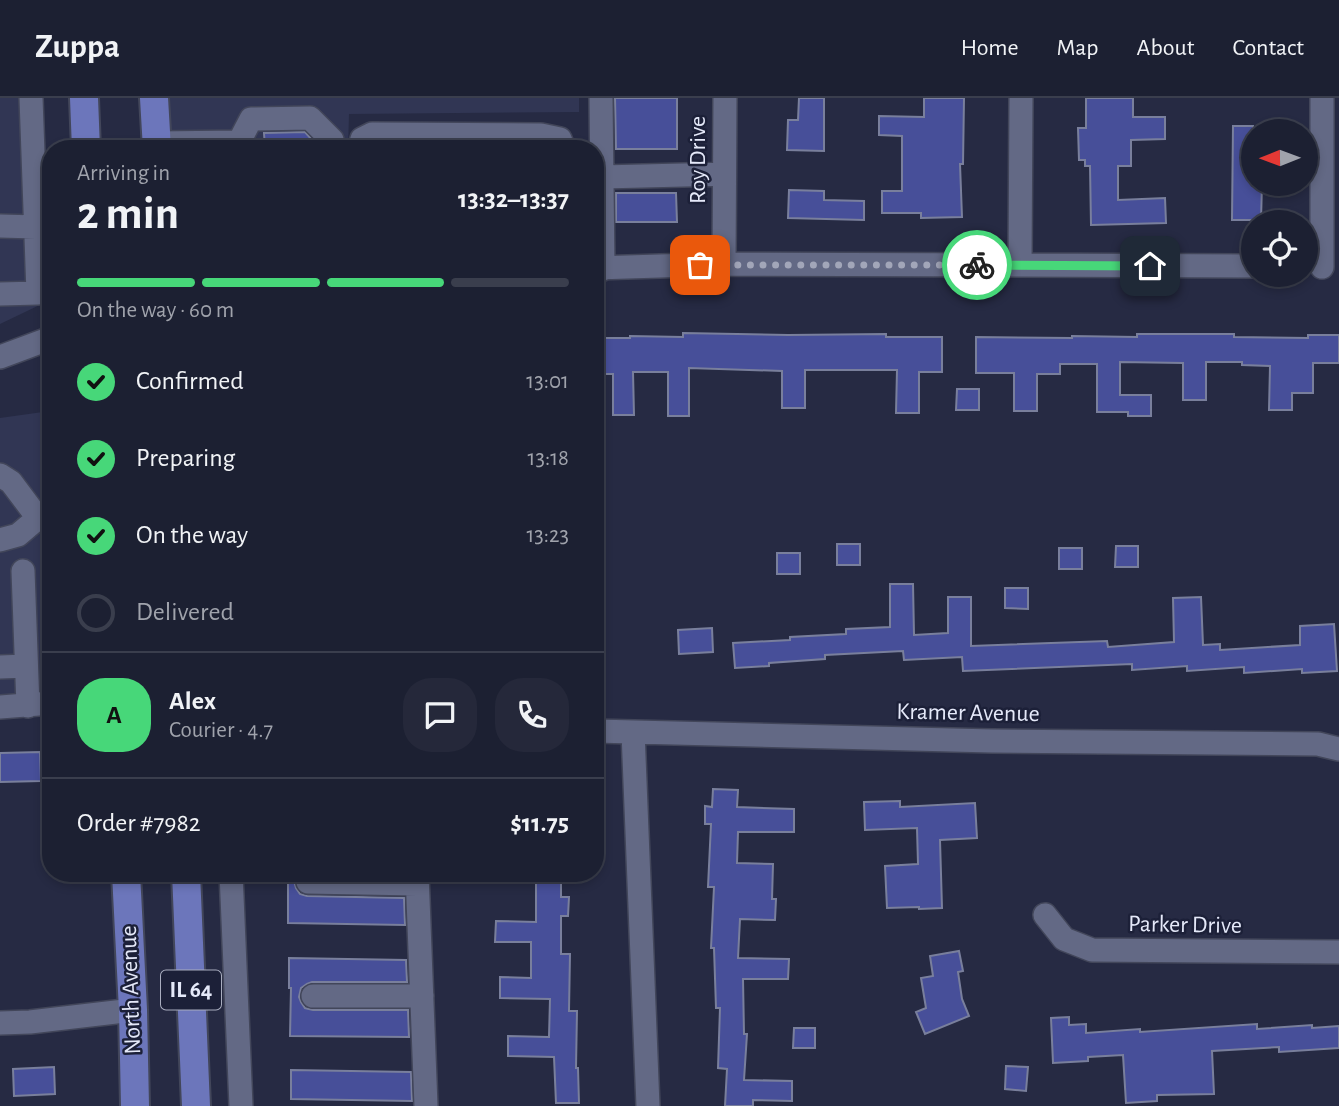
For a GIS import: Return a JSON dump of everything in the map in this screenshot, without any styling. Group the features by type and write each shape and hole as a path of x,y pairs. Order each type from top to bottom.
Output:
{"main road":[{"path":"83,98 85,140"},
{"path":"154,98 157,140"},
{"name":"North Avenue","path":"126,882 135,1106"},
{"name":"IL 64","path":"186,882 196,1106"}],"street":[{"path":"0,294 38,293 31,98"},
{"path":"601,98 602,140"},
{"name":"Roy Drive","path":"724,264 725,98"},
{"path":"1020,265 1021,98"},
{"path":"1322,98 1322,267"},
{"path":"241,140 251,119 310,118 332,140"},
{"path":"365,140 372,134 541,135 560,140"},
{"path":"604,177 724,174"},
{"path":"0,226 36,226"},
{"path":"604,269 724,264 1241,266"},
{"path":"0,357 42,341"},
{"path":"0,475 11,482 42,517"},
{"path":"6,537 42,520"},
{"path":"0,707 39,704 26,666 23,571"},
{"path":"0,667 26,666"},
{"name":"Kramer Avenue","path":"604,731 992,741 1318,744 1339,749"},
{"path":"633,732 648,1106"},
{"path":"231,882 241,1106"},
{"path":"417,882 426,1106"},
{"name":"Parker Drive","path":"1045,915 1064,939 1092,950 1339,953"},
{"path":"313,996 422,996"},
{"path":"0,1023 133,1010"}],"shaded area":[{"path":"0,98 38,98 42,179 42,304 0,324"},
{"path":"161,98 579,98 579,112 349,114 348,140 163,140"},
{"path":"42,412 42,711 0,713 0,418"}],"building":[{"path":"615,98 677,98 677,149 616,149"},
{"path":"799,98 824,98 824,151 787,150 788,120 798,120"},
{"path":"924,98 964,98 963,164 960,164 962,217 921,218 921,213 882,213 882,191 902,191 902,136 879,135 879,116 924,117"},
{"path":"1086,98 1133,98 1133,117 1165,117 1165,139 1131,140 1131,166 1118,166 1118,200 1165,198 1166,223 1091,225 1090,166 1085,166 1085,160 1079,160 1078,128 1086,128"},
{"path":"1233,126 1241,126 1241,196 1262,196 1261,210 1241,210 1241,220 1232,220"},
{"path":"305,132 312,140 264,140 264,133"},
{"path":"789,190 824,191 824,200 864,201 864,220 788,218"},
{"path":"616,193 676,193 677,222 616,222"},
{"path":"683,333 886,334 886,337 942,337 942,372 919,372 919,413 896,413 897,370 805,370 805,408 782,408 782,371 689,368 689,416 668,416 668,372 633,372 634,415 613,415 613,374 604,374 604,338 683,337"},
{"path":"1137,334 1234,334 1234,337 1308,338 1308,335 1339,335 1339,363 1313,363 1313,393 1292,393 1292,410 1269,410 1270,366 1242,365 1242,362 1206,362 1206,400 1183,400 1183,363 1120,362 1120,395 1151,395 1151,416 1128,416 1128,412 1097,412 1097,364 1060,364 1060,374 1037,374 1037,411 1014,411 1014,373 976,373 976,337 1137,337"},
{"path":"957,389 979,389 979,410 956,410"},
{"path":"837,544 860,544 860,565 837,565"},
{"path":"1116,546 1138,546 1138,567 1115,567"},
{"path":"1059,548 1082,548 1082,569 1059,569"},
{"path":"777,553 800,553 800,574 777,574"},
{"path":"890,584 913,584 914,635 948,633 948,597 971,597 971,646 1107,641 1108,647 1174,642 1173,598 1201,597 1203,645 1220,644 1220,650 1300,645 1300,626 1334,624 1337,671 1302,673 1302,669 1244,673 1244,667 1187,671 1187,666 1132,670 1132,664 963,671 962,657 904,660 903,651 825,655 825,659 735,668 733,643 790,640 790,637 846,634 846,629 890,627"},
{"path":"1005,588 1028,588 1028,609 1005,608"},
{"path":"712,628 713,652 679,654 678,630"},
{"path":"40,752 41,781 0,782 0,753"},
{"path":"713,789 738,790 737,807 794,809 794,832 738,832 737,863 773,864 772,899 776,899 775,920 740,919 738,958 789,959 788,979 743,979 744,1034 747,1034 744,1080 792,1081 792,1101 753,1100 753,1106 725,1106 727,1069 718,1068 720,1008 716,1008 714,948 711,948 714,887 708,887 711,824 705,824 705,806 712,807"},
{"path":"900,801 900,807 975,803 977,838 940,840 942,908 887,908 885,866 918,864 917,828 865,830 864,802"},
{"path":"288,882 294,882 300,894 307,896 404,898 405,925 288,923"},
{"path":"536,882 561,882 561,897 569,897 568,916 561,916 561,954 570,954 569,1011 577,1011 576,1068 579,1103 556,1103 554,1057 508,1056 508,1036 549,1037 550,999 500,998 500,977 531,978 531,942 495,942 496,921 536,922"},
{"path":"959,951 963,971 958,972 962,999 969,1016 925,1034 916,1012 926,1008 921,978 933,976 930,956"},
{"path":"289,958 406,960 407,982 312,982 301,988 299,997 305,1008 313,1010 408,1010 409,1037 290,1036"},
{"path":"1069,1017 1069,1025 1086,1024 1086,1033 1257,1024 1257,1029 1339,1026 1339,1048 1279,1052 1279,1047 1212,1051 1214,1094 1157,1095 1157,1101 1126,1103 1123,1055 1053,1063 1051,1018"},
{"path":"794,1028 815,1028 815,1048 793,1048"},
{"path":"1006,1066 1028,1067 1026,1091 1005,1089"},
{"path":"54,1067 55,1094 14,1096 13,1069"},
{"path":"291,1070 411,1072 412,1101 291,1099"}],"way so far":[{"path":"700,265 977,265"}],"route":[{"path":"977,265 1150,266"}]}
